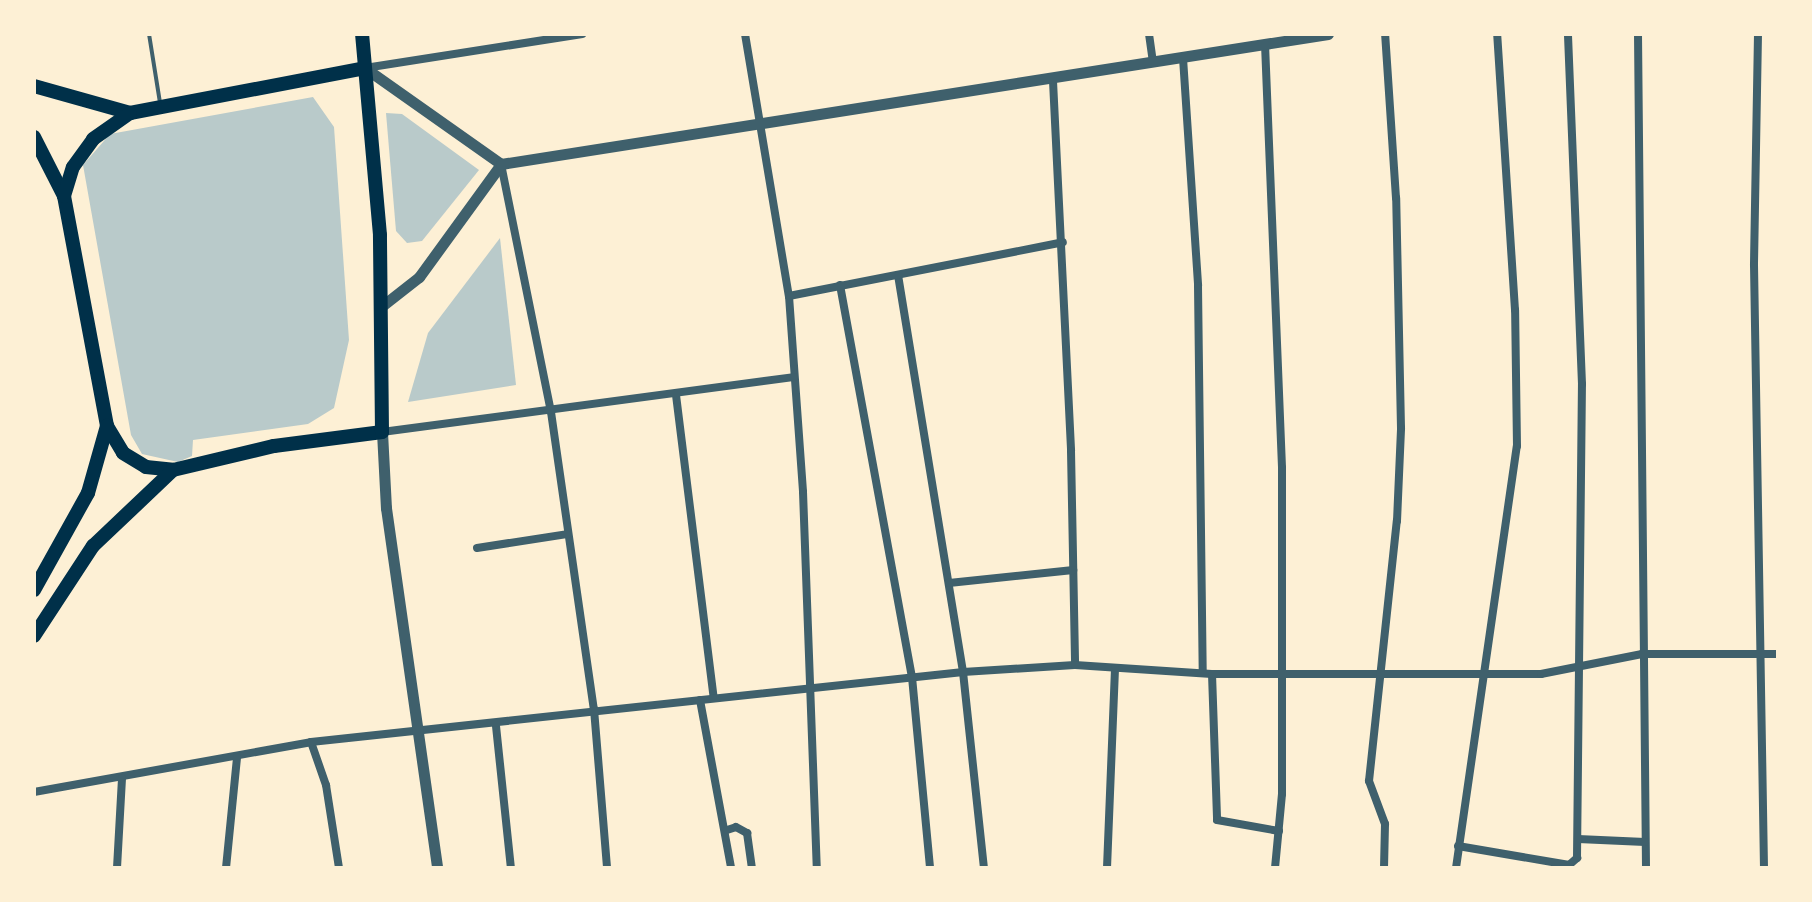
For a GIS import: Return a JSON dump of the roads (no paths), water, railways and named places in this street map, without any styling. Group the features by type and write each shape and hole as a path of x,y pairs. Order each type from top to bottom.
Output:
{"main road":[{"path":"34,137 64,196 107,426 113,442 134,461 173,470 274,446 382,432 382,306 362,34"},
{"path":"34,86 75,102 130,113 365,68"},
{"path":"64,196 73,167 93,139 130,113"},
{"path":"34,590 88,493 107,426"},
{"path":"34,636 93,546 173,470"}],"street":[{"path":"365,68 582,34"},
{"path":"745,34 764,126 789,296 809,614 808,689 817,868"},
{"path":"1149,34 1153,63"},
{"path":"382,306 419,277 501,164 1053,81 1328,34"},
{"path":"1384,868 1385,824 1369,790 1401,428 1399,255 1385,34"},
{"path":"1456,868 1488,672 1517,446 1515,310 1497,34"},
{"path":"1458,846 1573,866 1578,839 1577,663 1582,384 1568,34"},
{"path":"1638,34 1645,376 1642,654 1646,868"},
{"path":"1758,34 1754,265 1763,655 1764,868"},
{"path":"1265,44 1282,468 1282,673 1279,831 1275,868"},
{"path":"1183,58 1198,286 1208,673 1217,820 1279,831"},
{"path":"365,68 501,164 551,412 594,709 607,868"},
{"path":"1053,81 1063,242 1075,665"},
{"path":"789,296 1063,242"},
{"path":"898,275 963,672 984,868"},
{"path":"840,285 912,677 930,868"},
{"path":"437,868 386,508 382,432 551,412 793,377"},
{"path":"676,395 714,698"},
{"path":"477,548 567,534"},
{"path":"949,583 1073,570"},
{"path":"34,792 237,758 311,742 496,726 594,709 963,672 1075,665 1208,673 1541,674 1577,663 1642,654 1778,654"},
{"path":"1107,868 1115,668"},
{"path":"700,700 727,830 731,868"},
{"path":"496,726 511,868"},
{"path":"311,742 326,785 339,868"},
{"path":"226,868 237,758"},
{"path":"117,868 122,778"},
{"path":"1764,823 1778,824"},
{"path":"727,830 736,827 747,833 752,868"},
{"path":"1578,839 1645,842"}],"lane":[{"path":"149,34 162,109"}]}
